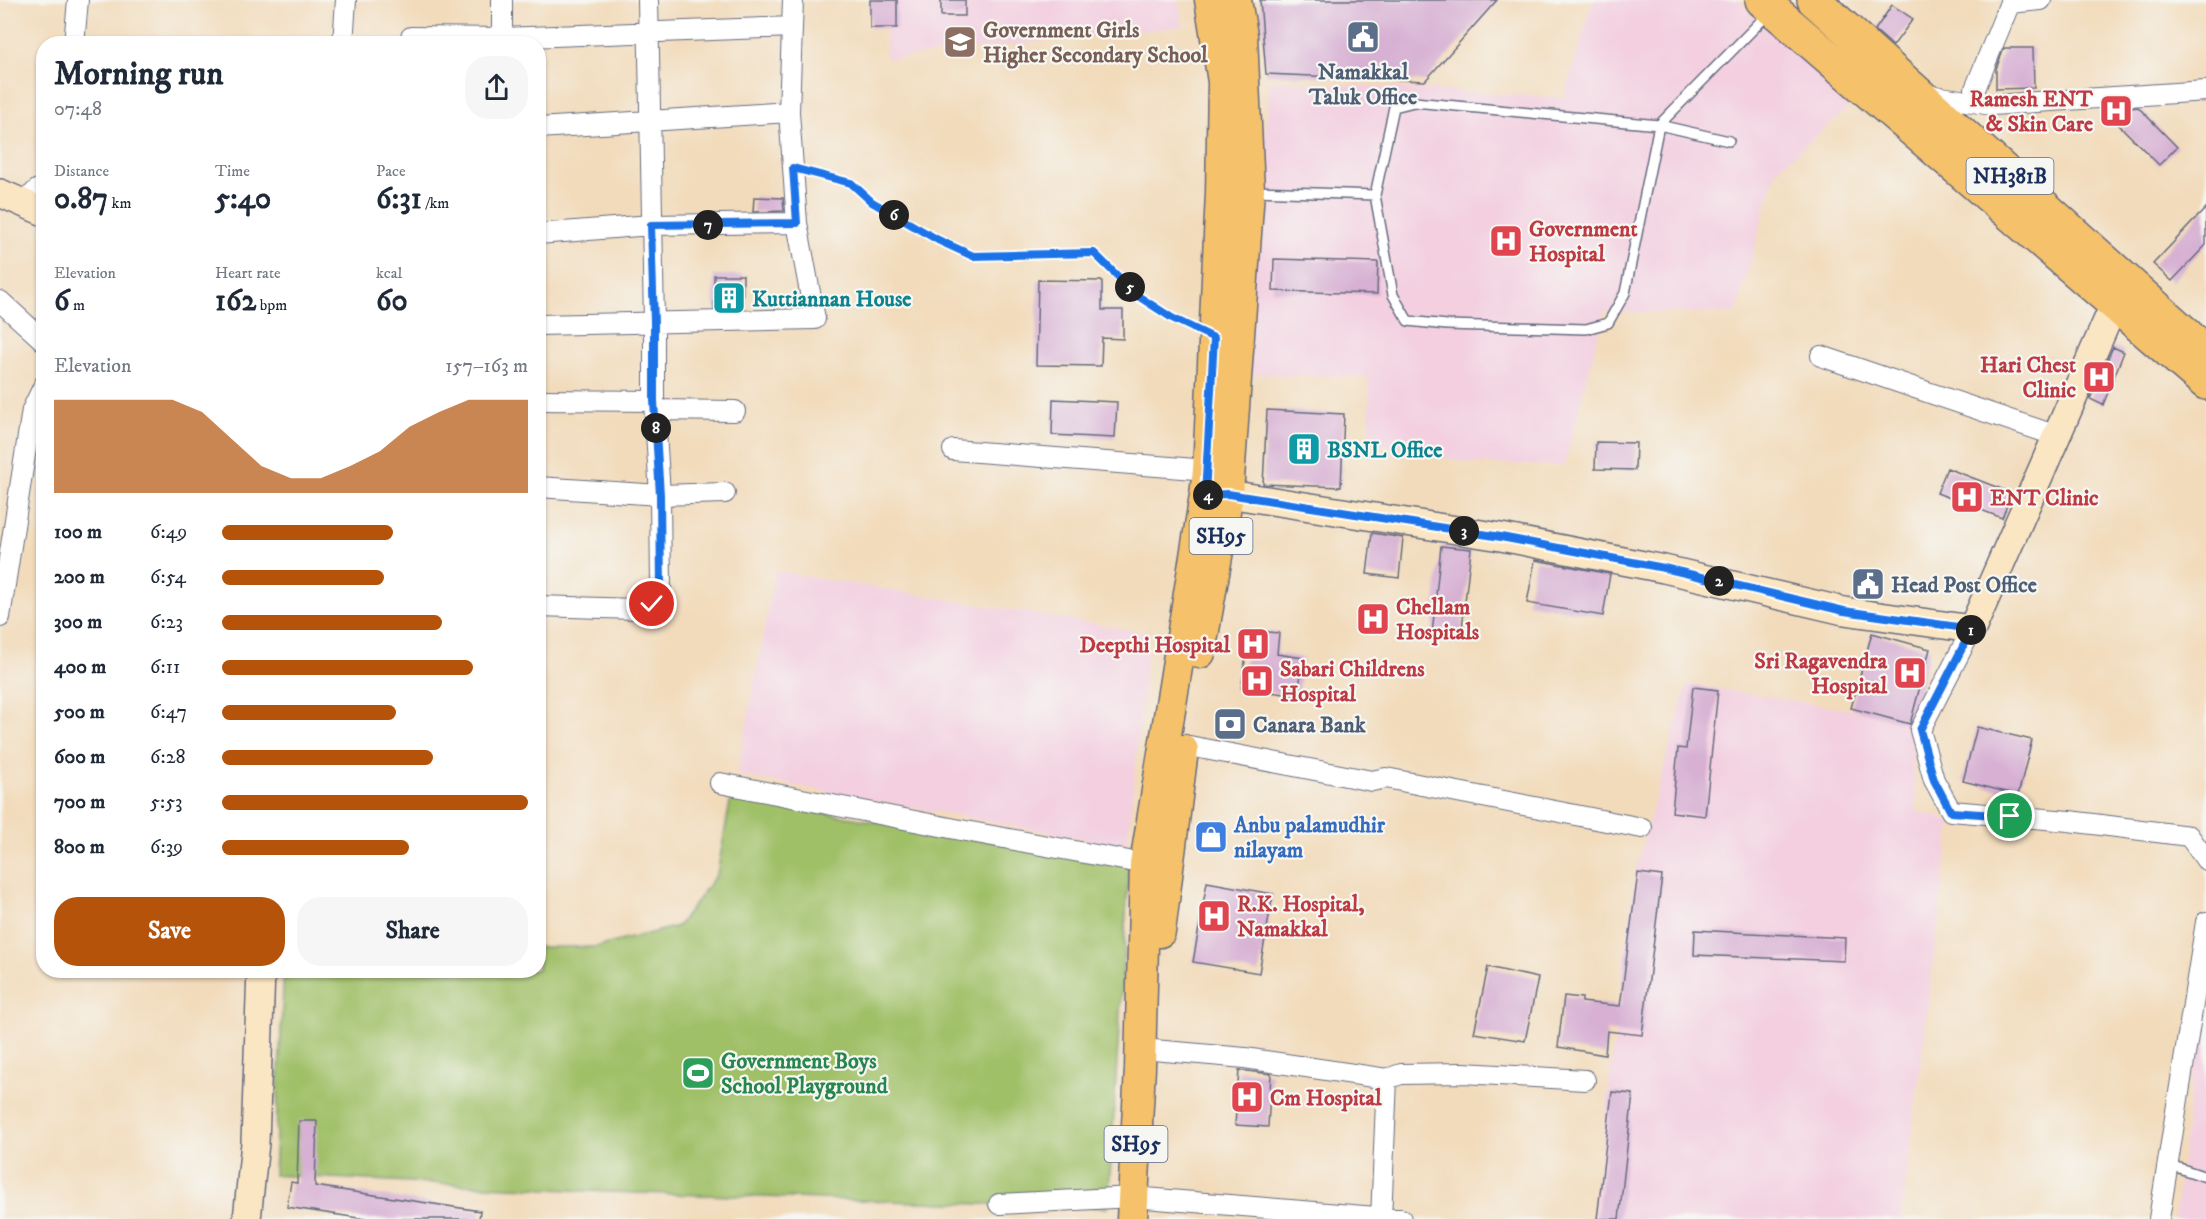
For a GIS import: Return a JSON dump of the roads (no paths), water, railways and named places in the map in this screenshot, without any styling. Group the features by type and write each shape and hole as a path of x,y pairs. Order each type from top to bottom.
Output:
{"highway":[{"name":"NH381B","path":"1814,0 1917,93 2122,295 2206,383"},
{"name":"NH381B","path":"1767,5 2122,295 2206,352"}],"main road":[{"name":"SH95","path":"1133,1208 1141,1058 1145,864 1214,486 1214,338 1235,192 1210,0"},
{"name":"SH95","path":"1141,1058 1169,867 1214,486 1235,192 1242,35 1236,0"}],"street":[{"path":"75,36 78,0"},
{"path":"344,36 346,0"},
{"path":"502,0 502,36"},
{"path":"546,606 635,609 652,604 661,588 660,495 655,406 648,0"},
{"path":"546,325 815,319 797,223 789,112 793,0"},
{"path":"1973,102 1975,102 1975,89 2011,1 2041,0"},
{"path":"546,38 647,31 792,27"},
{"path":"1917,93 1992,105 2206,91"},
{"path":"546,127 789,112"},
{"path":"546,233 651,225 797,223"},
{"path":"2122,295 1972,629 1920,730 1934,780 1951,812 2069,821 2189,836 2206,860"},
{"path":"0,301 36,334"},
{"path":"1821,356 2057,436"},
{"path":"546,399 735,411"},
{"path":"0,617 32,410 36,402"},
{"path":"953,450 1214,486 1664,568 1844,611 1972,629"},
{"path":"546,488 660,495 725,493"},
{"path":"1184,745 1372,781 1386,778 1642,828"},
{"path":"720,783 1145,864"},
{"path":"2159,1219 2206,922"},
{"path":"247,1219 255,1143 261,978"},
{"path":"1141,1058 1245,1058 1387,1079 1401,1074 1463,1073 1585,1080"},
{"path":"1381,1218 1387,1079"},
{"path":"999,1204 1401,1219"}],"lane":[{"path":"1729,141 1659,125 1414,102 1394,107 1375,195 1393,295 1408,321 1447,325 1586,329 1608,323 1625,293 1659,125 1767,5"},
{"path":"1235,192 1375,195"},
{"path":"2167,1164 2206,1177"}],"place":[{"name":"Namakkal Taluk Office","path":"1363,37"},
{"name":"Government Girls Higher Secondary School","path":"960,42"},
{"name":"Ramesh ENT & Skin Care","path":"2116,111"},
{"name":"Government Hospital","path":"1506,241"},
{"name":"Kuttiannan House","path":"729,298"},
{"name":"Hari Chest Clinic","path":"2099,377"},
{"name":"BSNL Office","path":"1304,449"},
{"name":"ENT Clinic","path":"1967,497"},
{"name":"Head Post Office","path":"1868,584"},
{"name":"Chellam Hospitals","path":"1373,619"},
{"name":"Deepthi Hospital","path":"1253,644"},
{"name":"Sri Ragavendra Hospital","path":"1910,673"},
{"name":"Sabari Childrens Hospital","path":"1257,681"},
{"name":"Canara Bank","path":"1230,724"},
{"name":"Anbu palamudhir nilayam","path":"1211,837"},
{"name":"R.K. Hospital, Namakkal","path":"1214,916"},
{"name":"Government Boys School Playground","path":"698,1073"},
{"name":"Cm Hospital","path":"1247,1097"}]}
